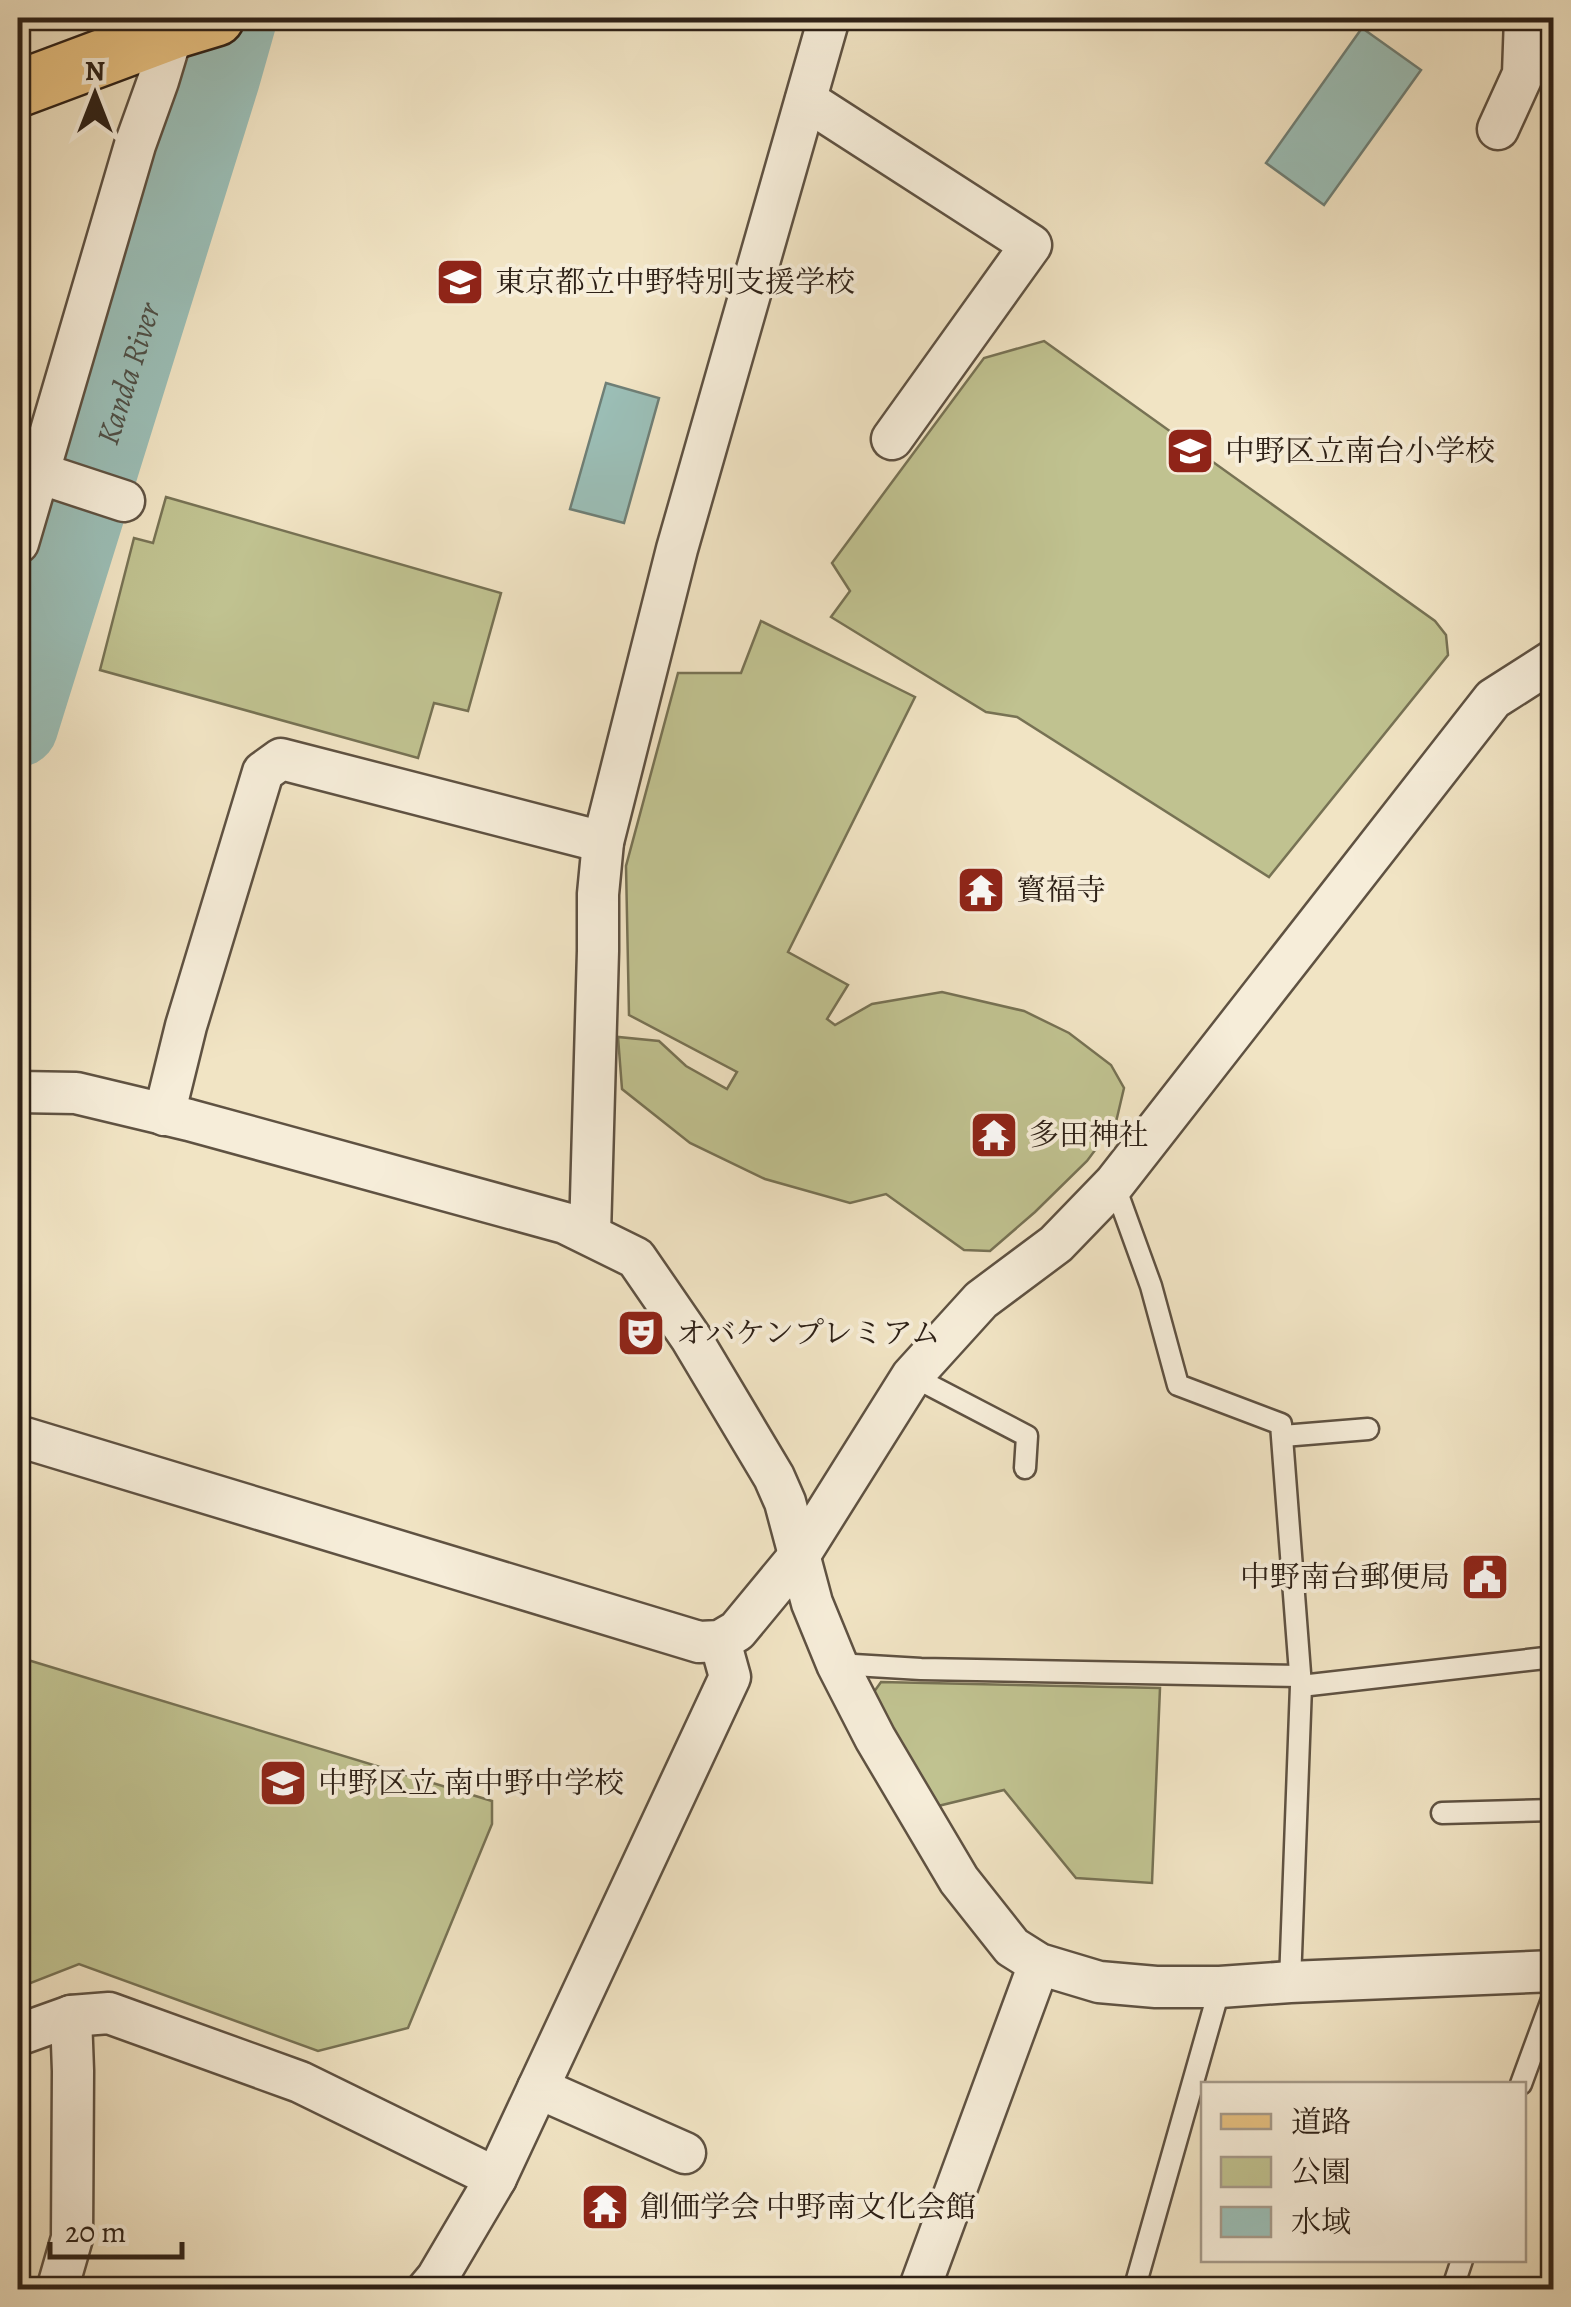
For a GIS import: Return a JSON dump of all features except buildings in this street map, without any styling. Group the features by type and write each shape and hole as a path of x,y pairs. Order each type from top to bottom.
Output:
{"main road":[{"path":"18,89 192,22"}],"street":[{"path":"590,1234 602,842 677,550 830,18"},
{"path":"18,543 50,476 135,145 158,82 192,22"},
{"path":"1498,129 1523,74 1530,33"},
{"path":"806,100 1031,244 892,439"},
{"path":"50,476 124,501"},
{"path":"18,1436 699,1642 720,1641 738,1632 799,1556 912,1376 981,1300 1056,1244 1114,1184 1492,699 1554,660"},
{"path":"164,1115 186,1026 263,772 280,759 602,842"},
{"path":"18,1092 76,1093 164,1115 565,1223 636,1258 691,1338 774,1477 785,1502 812,1602 837,1664 876,1738 959,1880 1012,1947 1040,1964 1099,1982 1156,1988 1554,1972"},
{"path":"432,2284 496,2178 730,1677 720,1641"},
{"path":"919,2290 1040,1964"},
{"path":"18,2035 71,2016 109,2014 300,2082 496,2178"},
{"path":"57,2290 72,2238 71,2016"},
{"path":"538,2088 685,2153"}],"lane":[{"path":"1114,1184 1151,1286 1178,1385 1282,1424 1301,1681 1290,1982"},
{"path":"912,1376 1027,1436 1025,1468"},
{"path":"1282,1436 1368,1429"},
{"path":"837,1664 1301,1681 1554,1657"},
{"path":"1442,1813 1554,1810"},
{"path":"1134,2290 1220,1988"},
{"path":"1522,2082 1554,1994"},
{"path":"1452,2290 1461,2262"}],"green space":[{"path":"1044,341 1435,621 1446,635 1448,655 1269,877 1017,717 986,712 831,617 850,591 832,563 984,358"},
{"path":"166,497 501,593 468,711 434,703 418,758 100,670 134,538 153,543"},
{"path":"761,621 915,697 788,952 848,985 827,1019 835,1025 872,1004 942,992 1024,1011 1069,1033 1111,1065 1124,1088 1116,1122 1087,1161 990,1251 964,1250 886,1194 850,1203 765,1179 690,1143 622,1089 618,1037 659,1041 686,1066 727,1089 737,1072 629,1015 626,866 678,673 741,673"},
{"path":"18,1657 492,1801 492,1824 408,2028 318,2051 79,1964 18,1988"},
{"path":"881,1682 1160,1688 1152,1883 1076,1878 1004,1790 938,1806 871,1696"}],"water":[{"path":"1362,28 1421,70 1324,205 1266,163"},
{"path":"606,383 659,398 624,523 570,509"}],"waterway":[{"name":"Kanda River","path":"18,727 237,18"}],"place":[{"name":"東京都立中野特別支援学校","path":"460,282"},
{"name":"中野区立南台小学校","path":"1190,451"},
{"name":"寳福寺","path":"981,890"},
{"name":"多田神社","path":"994,1135"},
{"name":"オバケンプレミアム","path":"641,1333"},
{"name":"中野南台郵便局","path":"1485,1577"},
{"name":"中野区立 南中野中学校","path":"283,1783"},
{"name":"創価学会 中野南文化会館","path":"605,2207"}]}
